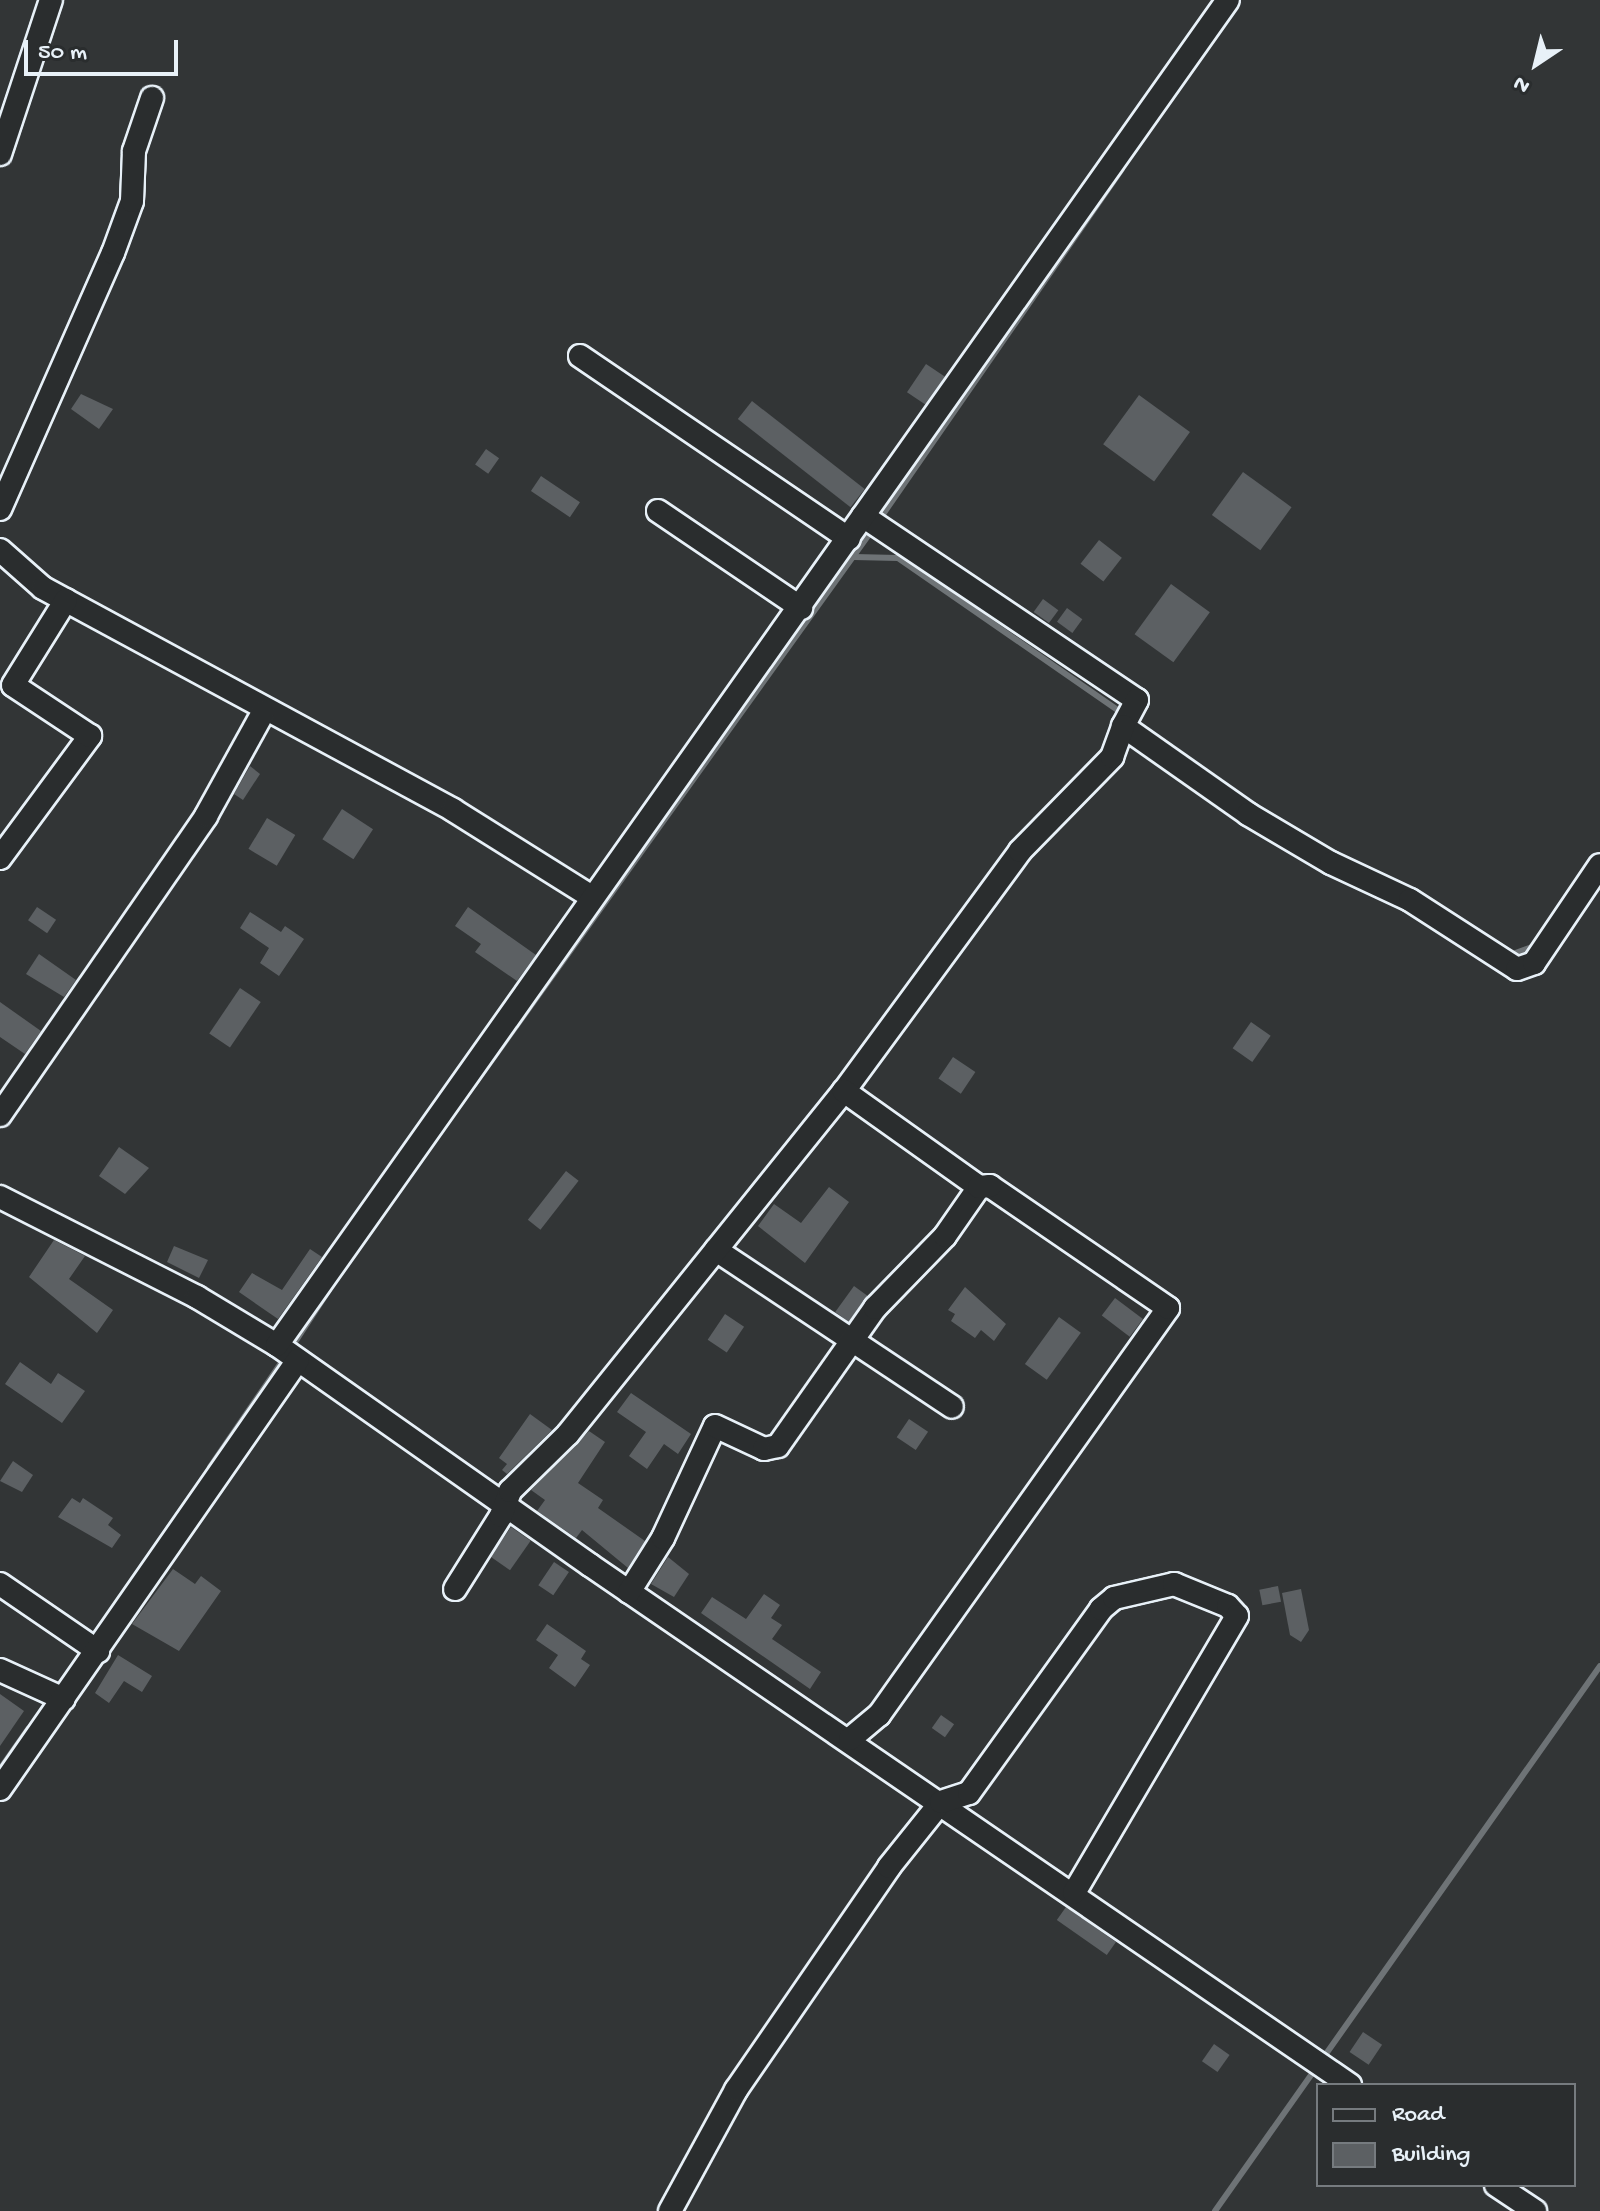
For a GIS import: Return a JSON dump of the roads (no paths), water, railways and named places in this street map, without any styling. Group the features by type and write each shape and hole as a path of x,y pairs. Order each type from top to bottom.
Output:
{"street":[{"path":"0,154 51,0"},
{"path":"277,1345 590,896 801,608 1228,0"},
{"path":"0,509 113,253 132,201 134,151 152,98"},
{"path":"580,356 849,539"},
{"path":"658,511 801,608"},
{"path":"455,1589 510,1491 568,1434 844,1091 1020,851 1112,757 1137,700 863,516"},
{"path":"0,550 66,600 264,711 453,810 590,896"},
{"path":"0,858 90,736 13,685 66,600"},
{"path":"0,1115 206,816 264,711"},
{"path":"1123,726 1248,814 1331,863 1410,900 1517,969 1534,963 1600,865"},
{"path":"844,1091 979,1187 990,1186 1168,1308 879,1715 850,1739"},
{"path":"629,1592 663,1538 715,1426 764,1449 778,1446 900,1279 945,1236 979,1187"},
{"path":"0,1197 197,1297 277,1345 629,1592 850,1739 1347,2083"},
{"path":"716,1250 952,1407"},
{"path":"0,1789 298,1360"},
{"path":"0,1584 98,1651"},
{"path":"670,2211 736,2090 889,1867 941,1802 969,1793 1114,1598 1174,1584 1228,1606 1237,1616 1074,1893"},
{"path":"0,1670 64,1699"},
{"path":"1499,2187 1535,2211"}],"waterway":[{"path":"879,520 1121,170"},
{"path":"474,1085 873,529"},
{"path":"854,557 898,558 1171,747"},
{"path":"1510,955 1535,946"},
{"path":"291,1348 329,1290"},
{"path":"210,1467 285,1357"},
{"path":"1215,2211 1600,1666"},
{"path":"0,1769 28,1729"}]}
